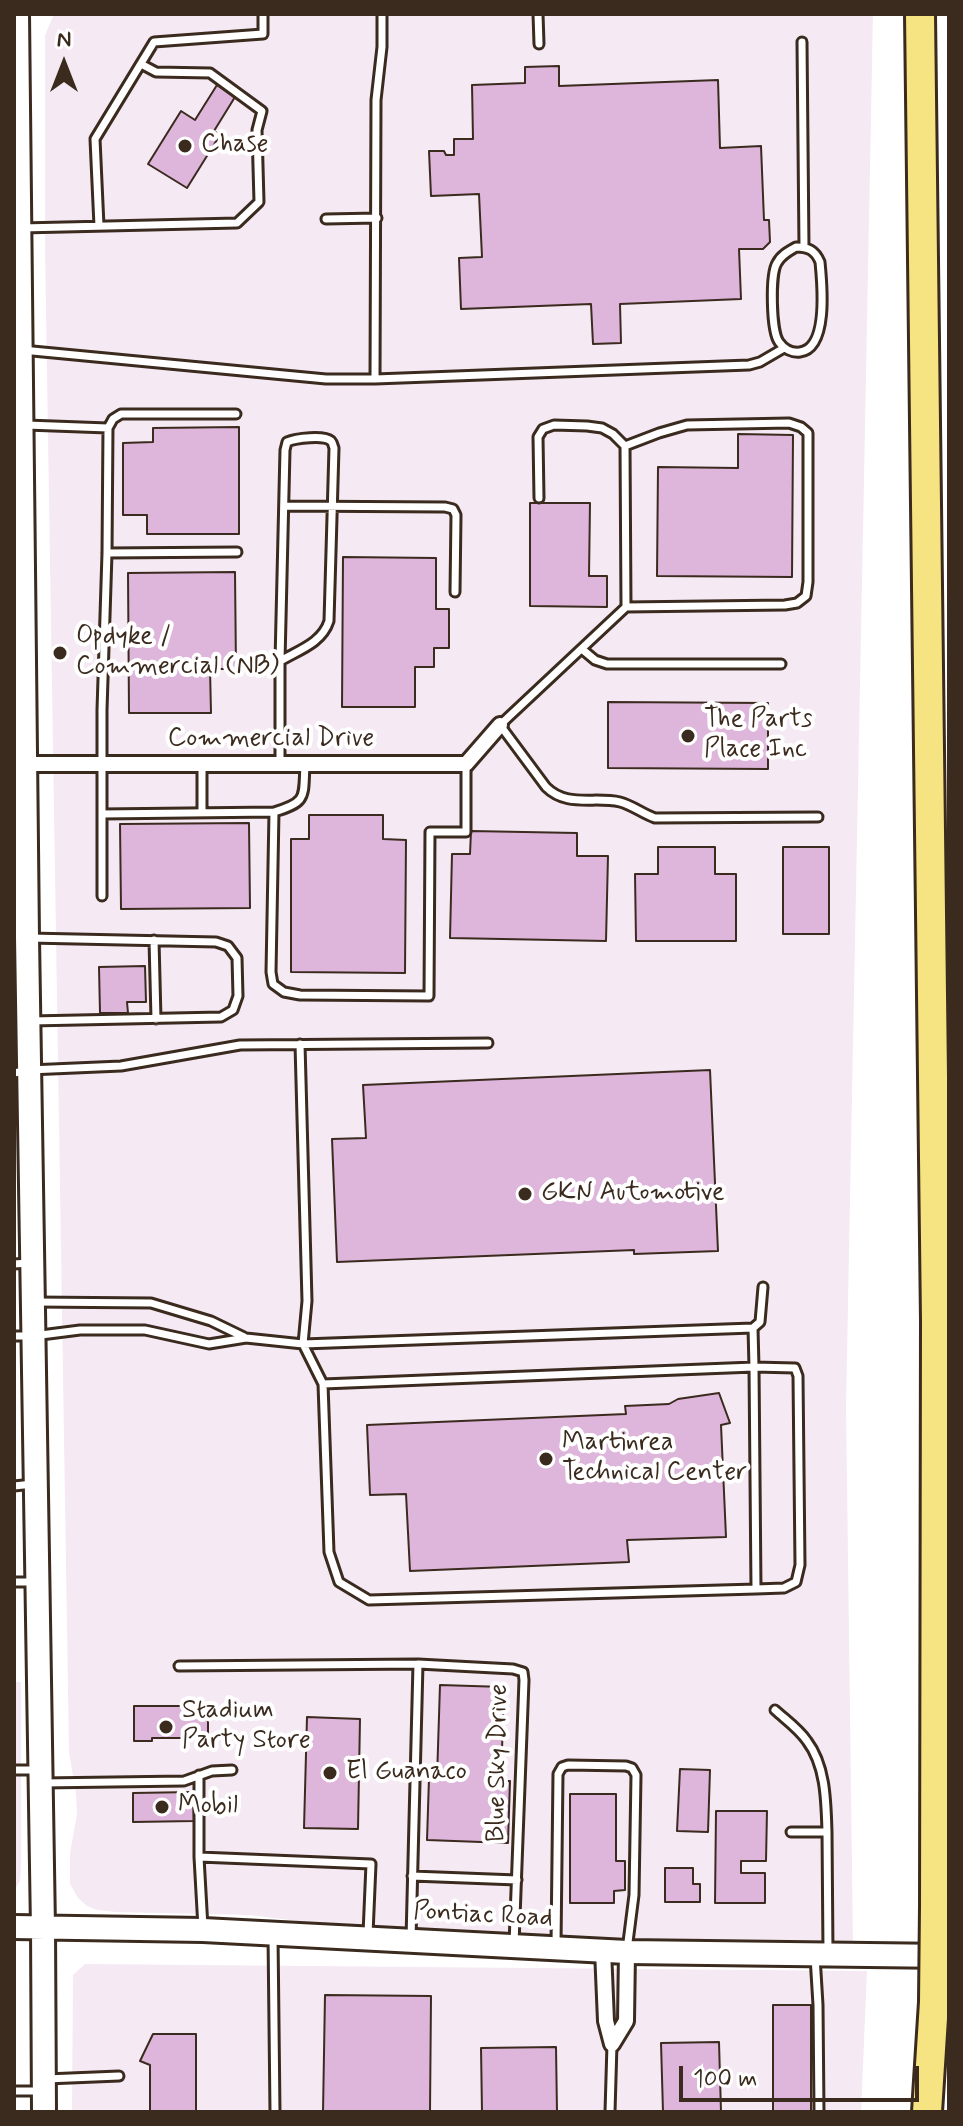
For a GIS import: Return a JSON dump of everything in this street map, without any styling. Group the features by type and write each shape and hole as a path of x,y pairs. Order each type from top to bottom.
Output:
{"highway":[{"path":"920,14 936,1320 935,1907 929,2104"}],"main road":[{"path":"17,14 19,701 25,764 20,854 27,938 28,1021 21,1072 23,1263 32,1302 23,1336 25,1484 37,1582 44,2094"},
{"name":"Pontiac Road","path":"14,1927 203,1930 627,1952 949,1956"}],"street":[{"path":"466,764 500,725"},
{"name":"Commercial Drive","path":"25,764 466,764"},
{"path":"603,1950 606,2021 612,2044"},
{"path":"612,2044 626,2021 627,1952"}],"lane":[{"path":"99,226 95,139 154,42 263,34 263,14"},
{"path":"375,379 376,100 382,14"},
{"path":"538,14 539,44"},
{"path":"802,42 804,247"},
{"path":"19,228 237,223 259,202 257,130 262,111 210,73 156,72 141,64"},
{"path":"326,219 377,218"},
{"path":"804,247 817,254 820,262 821,326 818,337 806,350 795,353 784,348 773,323 774,270 778,260 787,252 804,247"},
{"path":"20,350 326,379 375,379 749,365 784,348"},
{"path":"102,896 108,428 113,419 121,414 236,414"},
{"path":"625,446 687,425 789,423 801,427 808,433 806,596 797,603 785,605 626,607 500,725 546,787 553,795 563,799 617,801 655,818 818,817"},
{"path":"539,498 538,437 543,429 554,425 602,428 625,446 626,607"},
{"path":"19,429 108,428"},
{"path":"280,661 320,638 329,621 334,448 326,438 295,439 287,442 285,450 280,661 280,764"},
{"path":"284,506 453,509 456,515 455,592"},
{"path":"107,553 237,552"},
{"path":"583,650 595,660 607,664 781,664"},
{"path":"202,764 202,813"},
{"path":"102,814 274,812 295,806 303,794 305,764"},
{"path":"274,812 273,984 284,992 300,995 429,996 430,832 466,832 466,764"},
{"path":"27,938 216,942 228,946 237,958 238,996 233,1010 221,1017 28,1021"},
{"path":"154,940 156,1019"},
{"path":"21,1072 121,1066 240,1045 488,1043"},
{"path":"300,1044 307,1301 303,1344 323,1384 329,1552 339,1582 369,1600 784,1588 796,1582 800,1565 798,1376 795,1368 323,1384"},
{"path":"23,1336 80,1330 145,1330 209,1344 246,1338 303,1344 753,1328 760,1322 763,1287"},
{"path":"32,1302 151,1303 211,1321 246,1338"},
{"path":"753,1328 756,1589"},
{"path":"14,1582 37,1582"},
{"path":"179,1666 418,1664 411,1941"},
{"name":"Blue Sky Drive","path":"418,1664 523,1672 514,1946"},
{"path":"775,1710 807,1739 817,1757 826,1807 818,2005 819,2112"},
{"path":"556,1948 558,1774 562,1767 568,1765 626,1766 632,1768 636,1775 634,1895 627,1952"},
{"path":"14,1770 40,1777 184,1781 212,1771 232,1770"},
{"path":"199,1775 203,1930"},
{"path":"791,1832 827,1832"},
{"path":"199,1857 371,1864 368,1939"},
{"path":"412,1876 517,1880"},
{"path":"273,1934 275,2112"},
{"path":"610,2112 612,2044"},
{"path":"14,2091 44,2094 119,2076"}],"shaded area":[{"path":"54,14 873,14 846,1406 853,1941 544,1937 353,1928 250,1915 116,1912 87,1906 70,1884 70,1853 77,1814 69,1752 45,247 45,35"},
{"path":"14,1682 21,1682 21,1867 20,1881 14,1891"},
{"path":"85,1964 867,1971 861,2112 72,2112 73,1975"}],"building":[{"path":"559,66 559,86 718,80 720,148 761,146 764,220 769,220 770,242 763,249 739,249 741,299 620,304 621,343 593,344 591,304 461,309 459,258 482,257 479,194 431,196 429,151 454,155 454,139 473,139 472,85 525,83 525,67"},
{"path":"217,85 235,97 214,131 220,135 187,188 148,164 181,111 195,120"},
{"path":"239,427 239,534 147,534 147,515 123,515 123,443 153,442 153,428"},
{"path":"738,434 793,435 792,577 657,576 658,467 738,468"},
{"path":"530,503 590,503 589,576 607,576 607,607 530,606"},
{"path":"343,557 436,558 436,609 449,609 449,648 434,648 434,667 415,667 415,707 342,707"},
{"path":"235,572 236,669 210,669 211,713 129,713 128,573"},
{"name":"The Parts Place Inc","path":"608,702 768,703 768,769 608,768"},
{"path":"309,815 383,815 383,839 406,840 405,973 291,972 291,839 309,839"},
{"path":"249,823 250,908 121,909 120,824"},
{"path":"471,831 577,833 577,856 608,856 606,941 450,938 452,854 470,854"},
{"path":"658,847 715,847 715,874 736,874 736,941 636,941 635,874 658,874"},
{"path":"783,847 829,847 829,934 783,934"},
{"path":"145,966 146,1002 127,1002 128,1013 100,1013 99,967"},
{"name":"GKN Automotive","path":"710,1070 718,1251 634,1254 634,1250 337,1262 332,1139 366,1138 363,1085"},
{"name":"Martinrea Technical Center","path":"719,1393 730,1423 721,1425 726,1537 627,1540 629,1562 410,1571 406,1494 370,1495 367,1425 626,1414 625,1406 669,1404 678,1399"},
{"path":"440,1685 504,1687 501,1781 510,1781 508,1843 427,1840 429,1778 437,1778"},
{"path":"134,1706 208,1706 208,1738 134,1741"},
{"path":"307,1717 360,1719 358,1829 304,1828"},
{"path":"680,1769 710,1770 708,1832 677,1831"},
{"path":"193,1792 194,1821 133,1822 133,1793"},
{"path":"570,1794 616,1794 616,1861 625,1861 625,1890 614,1891 614,1903 570,1903"},
{"path":"716,1811 767,1811 766,1861 741,1861 741,1873 765,1873 765,1903 715,1903"},
{"path":"665,1868 693,1868 693,1884 700,1884 700,1902 665,1902"},
{"path":"325,1995 431,1996 430,2112 323,2112"},
{"path":"773,2005 811,2005 811,2112 773,2112"},
{"path":"153,2034 196,2034 196,2112 150,2112 150,2065 140,2061"},
{"path":"719,2042 721,2112 663,2112 661,2043"},
{"path":"556,2047 557,2112 482,2112 481,2048"}],"place":[{"name":"Chase","path":"185,146"},
{"name":"Opdyke / Commercial (NB)","path":"60,653"},
{"name":"The Parts Place Inc","path":"688,736"},
{"name":"GKN Automotive","path":"525,1194"},
{"name":"Martinrea Technical Center","path":"546,1459"},
{"name":"Stadium Party Store","path":"166,1727"},
{"name":"El Guanaco","path":"330,1773"},
{"name":"Mobil","path":"162,1807"}]}
